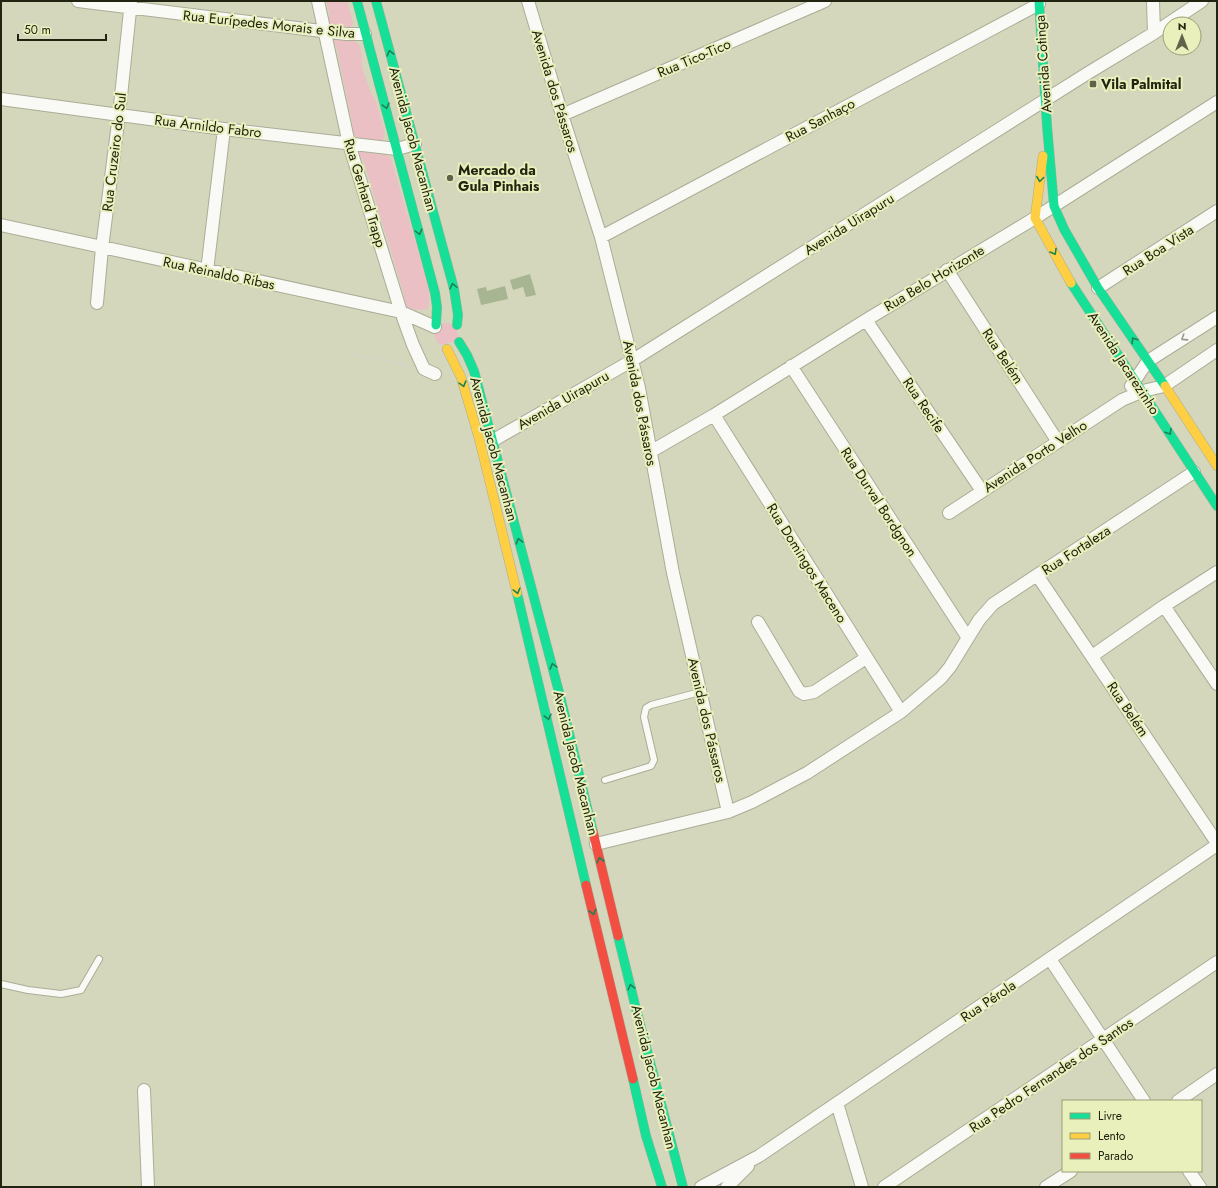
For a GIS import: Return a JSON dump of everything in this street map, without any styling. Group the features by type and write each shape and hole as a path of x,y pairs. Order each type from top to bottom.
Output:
{"main road":[{"name":"Avenida Jacob Macanhan","path":"357,1 435,293 442,331 461,377 481,445 546,711 572,827 618,1012 646,1136 662,1187"},
{"name":"Avenida Jacob Macanhan","path":"376,1 454,289 458,315 442,331"},
{"name":"Avenida Cotinga","path":"1039,2 1045,100 1054,206"},
{"name":"Avenida Cotinga","path":"1034,218 1047,126"},
{"name":"Avenida Jacarezinho","path":"1054,206 1064,229 1098,288 1216,461"},
{"name":"Avenida Jacarezinho","path":"1034,218 1075,289 1217,506"},
{"path":"442,331 461,333 459,342 452,348 442,331"},
{"name":"Avenida Jacob Macanhan","path":"459,342 474,371 553,668 658,1094 683,1187"}],"street":[{"name":"Rua Eurípedes Morais e Silva","path":"78,1 131,4 346,34 365,34"},
{"name":"Rua Gerhard Trapp","path":"318,1 349,144 401,312 413,344 430,371"},
{"name":"Avenida dos Pássaros","path":"528,1 562,115 601,237 633,360 673,573 728,812"},
{"name":"Rua Tico-Tico","path":"562,115 825,1"},
{"path":"1153,1 1154,33"},
{"name":"Avenida Uirapuru","path":"492,441 633,360 1154,33 1202,1"},
{"name":"Rua Sanhaço","path":"601,237 1039,2"},
{"name":"Rua Cruzeiro do Sul","path":"97,303 102,248 131,4"},
{"name":"Rua Arnildo Fabro","path":"1,99 349,144 397,149 415,144"},
{"name":"Rua Belo Horizonte","path":"650,452 714,415 791,366 1054,206 1217,102"},
{"path":"207,271 224,129"},
{"name":"Rua Boa Vista","path":"1098,288 1217,211"},
{"name":"Rua Reinaldo Ribas","path":"1,225 401,312 442,331"},
{"name":"Rua Belém","path":"948,270 1058,442"},
{"name":"Avenida Porto Velho","path":"1122,400 1148,361 1217,317"},
{"name":"Rua Recife","path":"866,320 982,491"},
{"name":"Avenida Porto Velho","path":"949,513 1122,400 1143,391 1164,386 1217,350"},
{"name":"Rua Durval Bordgnon","path":"791,366 968,638"},
{"name":"Rua Domingos Maceno","path":"714,415 901,712"},
{"name":"Rua Fortaleza","path":"596,844 728,812 752,802 807,773 901,712 941,678 950,667 979,620 993,604 1194,472"},
{"path":"1092,656 1164,606 1217,572"},
{"name":"Rua Belém","path":"1037,575 1217,844"},
{"path":"1164,606 1217,684"},
{"path":"758,622 799,691 804,694 814,692 866,658"},
{"name":"Rua Pérola","path":"701,1187 758,1156 1050,959 1217,844"},
{"path":"1050,959 1143,1100"},
{"name":"Rua Pedro Fernandes dos Santos","path":"884,1187 1104,1040 1217,962"},
{"path":"1179,1100 1217,1074"},
{"path":"144,1090 148,1187"},
{"path":"837,1102 862,1187"},
{"name":"Rua Pérola","path":"727,1187 758,1156"},
{"path":"1046,1187 1069,1172"},
{"path":"1190,1172 1200,1187"}],"lane":[{"path":"605,780 651,766 654,760 644,717 646,708 651,705 700,692"},
{"path":"1,984 28,990 61,994 81,990 99,959"}],"path":[{"path":"351,354 430,371"}],"shaded area":[{"path":"326,1 347,1 353,22 352,26 346,28 326,23 324,20 330,16"},
{"path":"335,38 355,41 360,46 362,66 370,91 376,101 385,134 382,141 351,137 349,132 353,128 336,45 329,43 331,39"},
{"path":"360,151 386,155 391,158 429,289 429,307 427,309 418,310 405,307 400,300 404,295 364,162 362,158 355,155"},
{"path":"443,323 450,323 456,329 458,333 457,341 441,345 438,342 435,334"}],"building":[{"path":"530,274 536,295 526,297 523,287 513,290 510,280"},
{"path":"505,286 508,299 481,305 477,289 486,287 487,291"}],"traffic: fast":[{"path":"357,1 435,293 437,307 436,325"},
{"path":"376,1 454,289 458,315 457,325"},
{"path":"1039,1 1054,206 1064,229 1098,288 1165,386"},
{"path":"1071,283 1217,506"},
{"path":"459,342 474,371 560,696 593,832"},
{"path":"517,593 586,885"},
{"path":"618,936 683,1187"},
{"path":"633,1079 646,1136 662,1187"}],"traffic: slow":[{"path":"1043,156 1035,218 1071,283"},
{"path":"447,349 461,377 479,438 517,593"},
{"path":"1165,386 1217,466"}],"traffic: jam":[{"path":"593,832 618,936"},
{"path":"586,885 633,1079"}],"place":[{"name":"Vila Palmital","path":"1093,84"},
{"name":"Mercado da Gula Pinhais","path":"450,178"}]}
